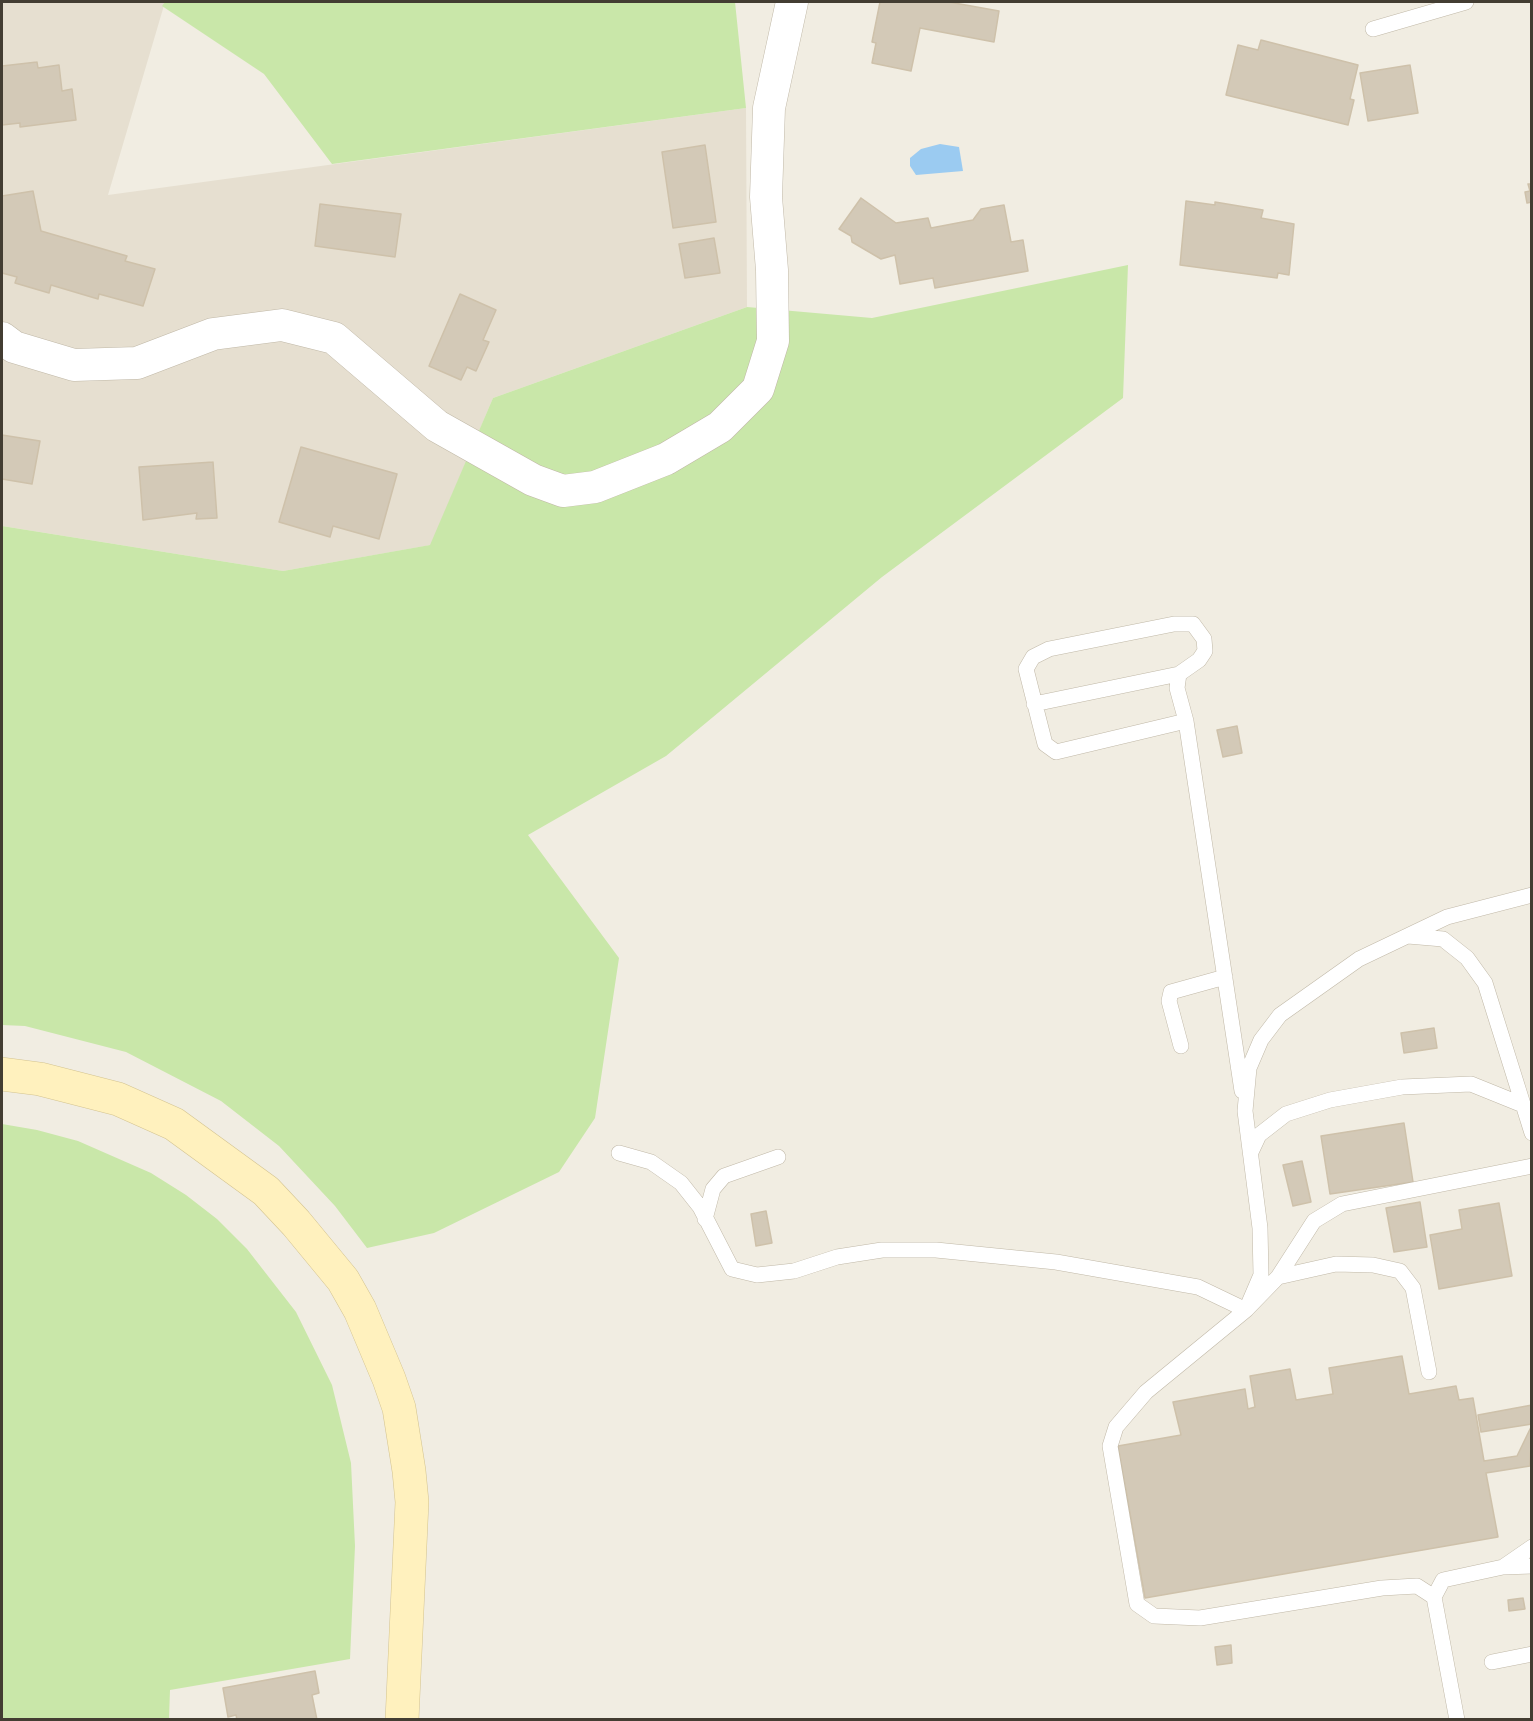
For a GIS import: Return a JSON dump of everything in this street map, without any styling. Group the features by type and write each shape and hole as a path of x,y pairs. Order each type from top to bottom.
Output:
{"main road":[{"path":"2,1074 40,1079 118,1099 174,1124 266,1191 343,1280 360,1310 389,1379 399,1408 409,1471 412,1502 402,1719"}],"street":[{"path":"2,338 14,347 74,365 137,363 213,334 282,325 334,338 437,426 533,480 563,490 595,487 666,459 720,427 758,389 773,341 772,270 766,197 770,108 792,2"}],"lane":[{"path":"1374,29 1466,2"},
{"path":"1034,704 1179,674 1199,660 1205,651 1204,639 1193,624 1174,624 1049,649 1033,657 1026,669 1034,704 1044,744 1056,752 1186,722"},
{"path":"1179,674 1177,688 1186,722 1245,1111 1260,1227 1261,1275 1246,1310"},
{"path":"1245,1111 1250,1068 1261,1040 1280,1015 1359,959 1407,936 1447,917 1532,895"},
{"path":"1407,936 1443,939 1467,958 1485,983 1532,1133"},
{"path":"1180,1046 1169,1002 1171,992 1225,977"},
{"path":"1251,1153 1259,1135 1286,1114 1330,1100 1402,1087 1471,1084 1523,1105"},
{"path":"619,1153 651,1162 681,1183 705,1219 732,1269 757,1275 794,1270 837,1257 882,1250 936,1250 1056,1262 1198,1287 1246,1310"},
{"path":"705,1219 713,1189 724,1176 778,1157"},
{"path":"1434,1597 1417,1586 1382,1588 1200,1618 1178,1619 1154,1616 1137,1604 1110,1446 1116,1427 1146,1392 1246,1310 1278,1277 1314,1221 1341,1204 1532,1166"},
{"path":"1278,1277 1336,1264 1373,1265 1400,1271 1413,1288 1429,1372"},
{"path":"1503,1567 1532,1546"},
{"path":"1457,1719 1434,1597 1443,1580 1503,1567 1532,1566"},
{"path":"1492,1662 1532,1654"}],"shaded area":[{"path":"2,2 165,2 108,195 746,108 747,307 493,398 431,545 283,571 2,526"}],"green space":[{"path":"165,2 735,2 746,108 332,164 264,74 162,6"},
{"path":"1128,265 1123,398 882,577 666,756 528,835 619,958 595,1118 559,1172 434,1233 367,1248 335,1206 279,1146 221,1101 126,1052 25,1026 2,1025 2,526 283,571 430,545 493,398 747,307 872,318"},
{"path":"2,1124 78,1141 151,1173 186,1195 217,1219 247,1249 296,1312 332,1385 351,1463 355,1546 350,1659 170,1690 169,1719 2,1719"}],"water":[{"path":"940,144 959,147 963,171 916,175 910,166 910,158 921,149"}],"building":[{"path":"880,2 949,2 999,11 994,42 920,28 911,71 872,63 876,43 872,42"},
{"path":"1261,40 1358,65 1350,99 1354,100 1348,125 1226,95 1238,45 1258,50"},
{"path":"37,62 38,68 59,65 62,91 72,89 76,120 20,127 20,123 2,125 2,66"},
{"path":"1410,65 1418,113 1368,121 1360,73"},
{"path":"705,145 716,222 673,228 662,152"},
{"path":"1528,184 1532,184 1532,202 1527,203 1525,192 1530,191"},
{"path":"33,191 41,231 127,256 125,261 155,269 143,306 99,294 98,299 51,285 49,293 15,283 17,277 2,273 2,196"},
{"path":"861,198 896,223 928,218 931,228 973,220 981,209 1004,205 1011,242 1023,240 1028,271 935,288 933,278 900,284 895,255 881,259 852,242 851,236 839,229"},
{"path":"1186,201 1215,205 1215,202 1263,210 1261,218 1294,224 1289,275 1278,273 1277,278 1180,265"},
{"path":"320,204 401,214 395,257 315,246"},
{"path":"714,238 720,273 685,278 679,244"},
{"path":"460,294 496,310 483,340 489,342 476,371 467,367 461,380 429,366"},
{"path":"2,435 40,441 32,484 2,479"},
{"path":"301,447 397,474 379,539 333,526 330,537 279,522"},
{"path":"213,462 217,518 196,519 197,513 143,520 139,467"},
{"path":"1237,726 1242,753 1223,757 1217,730"},
{"path":"1434,1028 1437,1048 1404,1053 1401,1033"},
{"path":"1404,1123 1413,1182 1330,1194 1321,1136"},
{"path":"1302,1161 1311,1202 1293,1206 1283,1165"},
{"path":"1420,1202 1427,1247 1394,1252 1386,1208"},
{"path":"1499,1203 1512,1276 1439,1289 1430,1235 1462,1229 1459,1210"},
{"path":"766,1211 772,1243 756,1246 751,1214"},
{"path":"1402,1356 1409,1394 1456,1386 1459,1400 1473,1398 1484,1461 1517,1456 1532,1425 1530,1466 1486,1473 1498,1537 1145,1598 1118,1446 1181,1435 1173,1402 1245,1389 1248,1409 1255,1407 1250,1376 1290,1369 1296,1400 1333,1394 1329,1368"},
{"path":"1532,1405 1532,1424 1481,1432 1478,1415"},
{"path":"1523,1598 1525,1609 1509,1611 1508,1600"},
{"path":"1231,1645 1232,1663 1217,1665 1215,1647"},
{"path":"315,1671 319,1693 312,1695 317,1720 237,1720 236,1715 228,1717 223,1688"}]}
